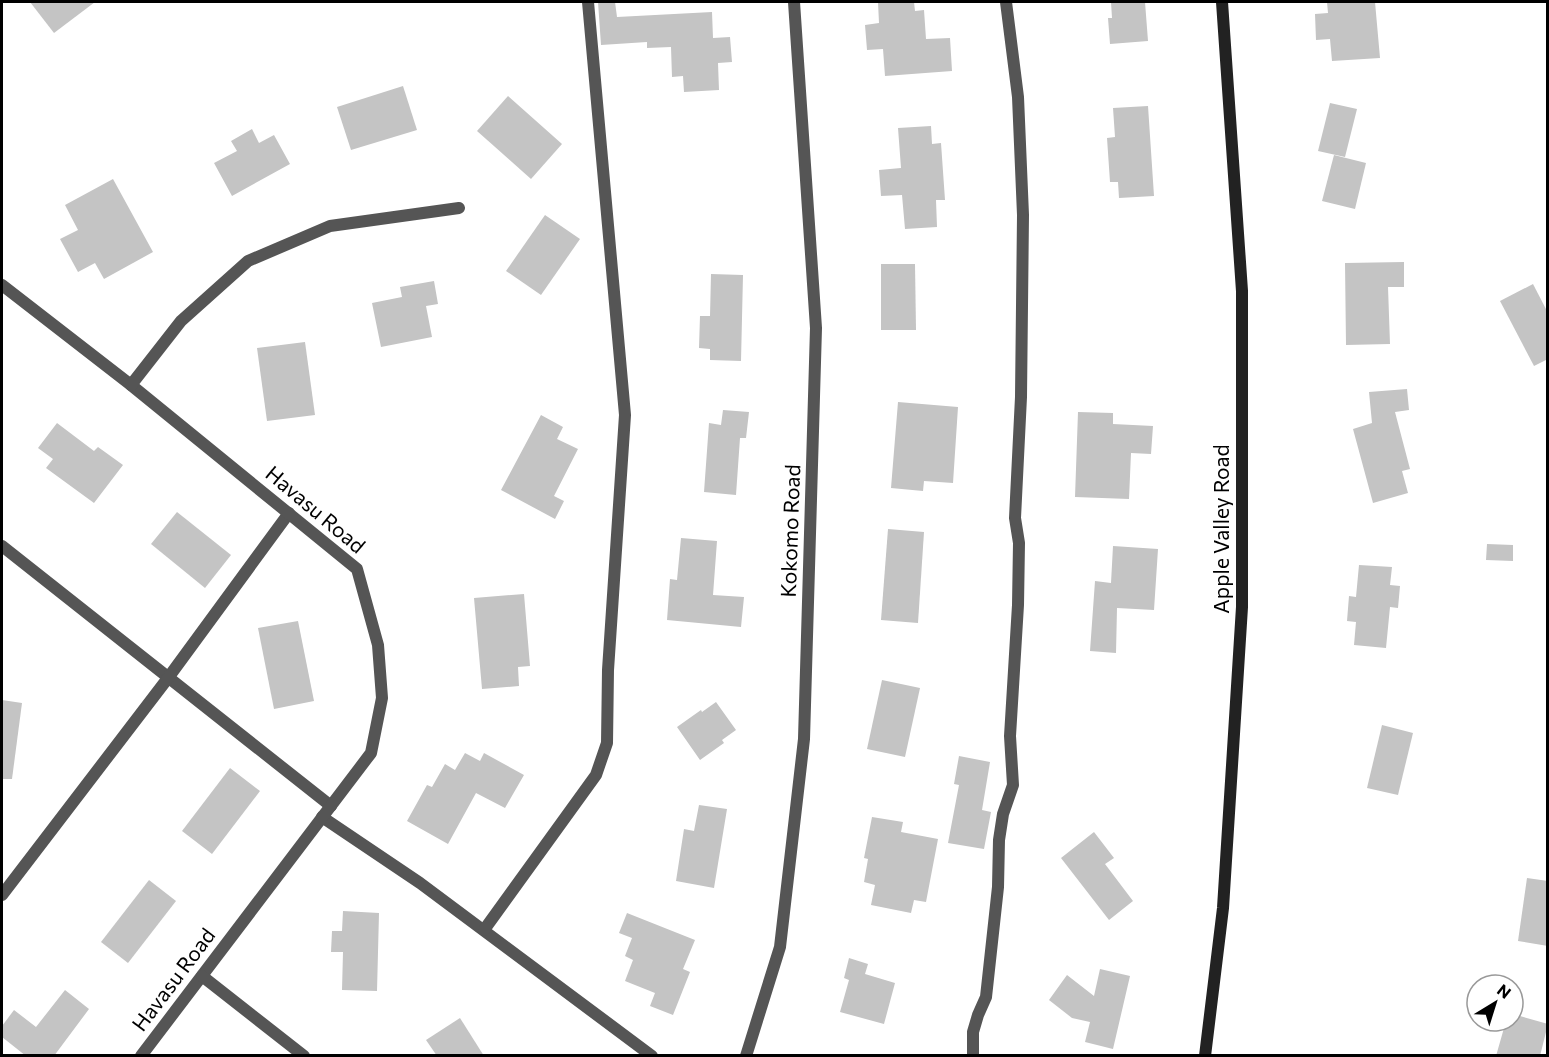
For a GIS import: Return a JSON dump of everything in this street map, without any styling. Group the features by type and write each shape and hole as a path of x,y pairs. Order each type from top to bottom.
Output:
{"main road":[{"name":"Apple Valley Road","path":"1205,1056 1223,908 1242,607 1242,291 1222,2"}],"street":[{"path":"484,930 516,889 596,775 607,743 608,670 625,415 588,2"},
{"name":"Kokomo Road","path":"746,1056 780,947 804,740 816,328 794,2"},
{"path":"973,1056 973,1032 986,997 998,887 999,840 1003,814 1013,785 1010,736 1018,605 1019,543 1015,518 1021,397 1023,215 1018,97 1006,2"},
{"path":"131,385 181,321 248,261 330,226 459,208"},
{"name":"Havasu Road","path":"2,285 131,385 357,569 378,645 382,698 371,753 141,1056"},
{"path":"2,896 168,678 289,513"},
{"path":"2,546 331,806"},
{"path":"322,817 420,883 652,1056"},
{"path":"202,976 304,1056"}],"building":[{"path":"30,2 95,2 54,33"},
{"path":"598,2 615,2 617,17 712,12 713,38 730,37 732,62 718,63 719,90 684,92 683,76 672,77 671,47 647,48 647,42 601,45"},
{"path":"878,2 914,2 915,11 924,10 926,39 950,38 952,71 885,76 883,49 867,50 865,25 879,23"},
{"path":"1111,2 1145,2 1148,41 1110,44 1108,18 1112,18"},
{"path":"1327,2 1375,2 1380,58 1332,61 1330,39 1316,40 1315,14 1328,13"},
{"path":"403,86 417,130 351,150 337,107"},
{"path":"508,96 562,144 531,179 477,131"},
{"path":"1330,103 1357,109 1345,157 1318,151"},
{"path":"1148,106 1154,196 1119,198 1118,182 1110,182 1107,138 1115,137 1113,108"},
{"path":"931,126 932,144 941,143 945,200 936,200 937,227 905,229 902,195 881,196 879,170 901,168 898,128"},
{"path":"252,129 259,143 274,135 290,164 232,196 214,163 237,151 231,141"},
{"path":"1334,155 1366,163 1355,209 1322,201"},
{"path":"113,179 153,252 104,279 95,263 78,272 60,239 78,230 65,205"},
{"path":"545,215 580,239 541,295 506,271"},
{"path":"1404,262 1404,287 1388,287 1390,344 1346,345 1345,263"},
{"path":"881,264 915,264 916,330 881,330"},
{"path":"711,274 743,275 741,361 710,360 710,349 699,348 700,316 710,316"},
{"path":"434,281 438,304 426,306 432,337 381,347 372,303 402,297 400,287"},
{"path":"1533,284 1548,313 1548,359 1534,366 1500,301"},
{"path":"305,342 315,415 267,421 257,348"},
{"path":"1407,389 1409,410 1395,412 1410,469 1402,471 1408,493 1373,503 1353,429 1372,423 1369,392"},
{"path":"898,402 958,407 953,483 924,481 923,491 891,488"},
{"path":"723,410 749,412 746,438 740,438 736,495 704,492 709,423 721,425"},
{"path":"1078,412 1113,413 1113,424 1153,426 1151,454 1131,453 1129,499 1075,497"},
{"path":"541,415 563,427 557,439 578,449 554,496 564,501 555,519 501,490"},
{"path":"57,423 94,451 98,447 123,465 94,503 46,468 53,459 38,448"},
{"path":"177,512 231,555 205,588 151,544"},
{"path":"888,529 924,532 918,623 881,620"},
{"path":"681,538 717,541 713,595 744,597 741,627 667,620 670,579 677,580"},
{"path":"1487,544 1513,545 1513,561 1486,560"},
{"path":"1113,546 1158,549 1154,610 1117,608 1116,653 1090,651 1095,581 1111,583"},
{"path":"1359,565 1392,567 1390,585 1400,586 1398,608 1390,607 1386,648 1354,645 1356,622 1347,621 1349,596 1356,597"},
{"path":"524,594 530,666 518,667 519,686 482,689 474,598"},
{"path":"298,621 314,701 274,709 258,628"},
{"path":"882,680 920,688 905,757 867,749"},
{"path":"2,700 22,703 12,779 2,779"},
{"path":"716,702 736,730 722,740 724,743 700,760 677,727"},
{"path":"1382,725 1413,733 1398,795 1367,788"},
{"path":"465,753 480,761 484,753 524,775 505,808 476,793 448,844 407,821 427,785 432,787 445,764 455,770"},
{"path":"959,756 990,762 982,810 991,812 984,849 948,843 959,785 954,784"},
{"path":"230,768 260,791 212,854 182,831"},
{"path":"699,805 727,809 714,888 676,881 684,829 694,831"},
{"path":"872,817 903,822 901,832 938,839 926,902 914,900 911,913 871,905 875,885 864,882 868,859 864,858"},
{"path":"1094,832 1114,858 1105,864 1133,901 1109,920 1061,858"},
{"path":"1527,878 1548,881 1548,946 1518,941"},
{"path":"149,880 176,901 128,963 101,942"},
{"path":"343,911 379,913 377,991 342,990 343,952 331,952 332,931 342,931"},
{"path":"627,913 695,940 683,969 690,972 673,1015 650,1006 655,993 625,981 633,960 625,956 632,938 619,933"},
{"path":"849,958 868,964 865,974 895,983 884,1024 840,1012 849,980 844,978"},
{"path":"1100,969 1130,976 1113,1049 1085,1042 1090,1022 1072,1018 1049,1000 1067,975 1094,996"},
{"path":"65,990 89,1009 54,1056 26,1056 2,1037 2,1026 14,1010 36,1027"},
{"path":"1525,1017 1548,1024 1540,1056 1496,1056 1503,1033 1525,1033"},
{"path":"460,1018 484,1056 437,1056 426,1040"}]}
